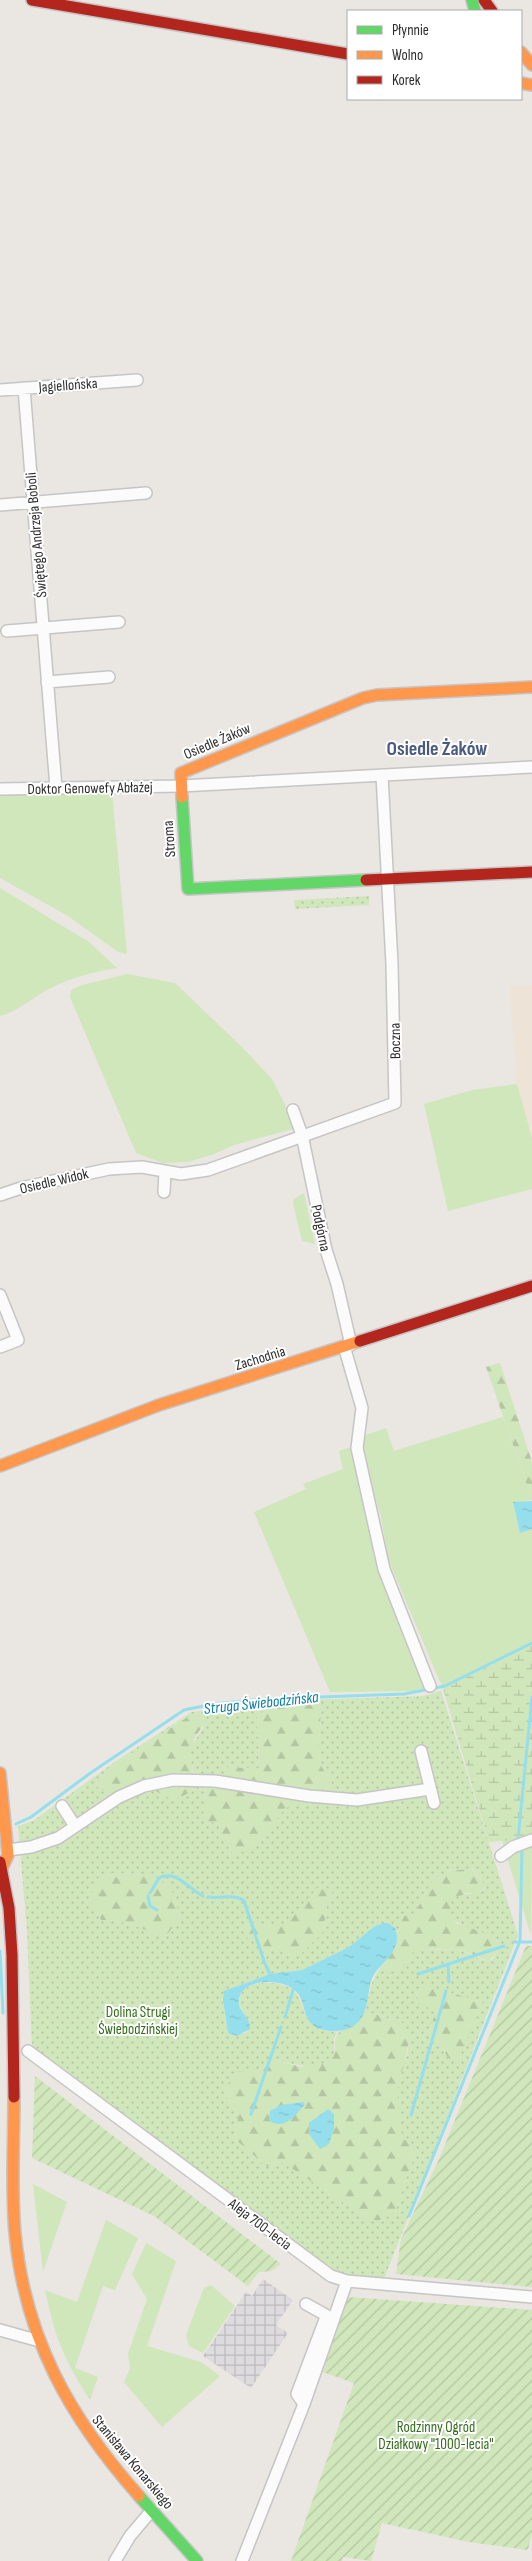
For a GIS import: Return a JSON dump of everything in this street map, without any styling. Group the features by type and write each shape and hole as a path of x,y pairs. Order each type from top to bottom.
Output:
{"street":[{"path":"32,0 347,54"},
{"path":"522,53 532,65"},
{"name":"Jagiellońska","path":"0,390 137,380"},
{"name":"Świętego Andrzeja Boboli","path":"24,388 56,788"},
{"path":"0,505 146,493"},
{"path":"7,631 119,622"},
{"path":"48,682 108,677"},
{"name":"Osiedle Żaków","path":"532,687 377,695 363,698 181,773 181,786 532,767"},
{"path":"382,775 388,879 532,872"},
{"name":"Doktor Genowefy Abłażej","path":"0,789 181,786"},
{"name":"Stroma","path":"181,786 188,889 388,879"},
{"name":"Boczna","path":"302,1135 395,1103 394,1011 388,879"},
{"name":"Podgórna","path":"293,1110 302,1135 326,1250 337,1284 347,1346 360,1397 357,1448 384,1569 430,1686"},
{"name":"Osiedle Widok","path":"0,1195 21,1188 129,1166 165,1172 191,1173 208,1170 230,1165 302,1135"},
{"path":"164,1192 165,1172"},
{"name":"Zachodnia","path":"0,1466 151,1408 532,1286"},
{"path":"0,1295 18,1340 0,1347"},
{"path":"421,1751 434,1803"},
{"name":"Stanisława Konarskiego","path":"0,1773 8,1850 7,1860 1,1865 9,1908 12,1954 16,2242 21,2283 36,2340 53,2378 82,2428 197,2561"},
{"path":"8,1850 47,1842 134,1790 180,1780 215,1781 342,1800 357,1800 430,1789"},
{"path":"62,1806 75,1826"},
{"path":"501,1856 513,1847 532,1840"},
{"name":"Aleja 700-lecia","path":"28,2051 316,2267 331,2276 347,2281 532,2297"},
{"path":"242,2561 304,2404 332,2317 347,2281"},
{"path":"306,2304 332,2317"},
{"path":"0,2330 36,2340"},
{"path":"115,2561 130,2536 152,2510"},
{"name":"Stanisława Konarskiego","path":"167,2526 206,2561"}],"shaded area":[{"path":"532,985 532,1138 517,1084 509,986"},
{"path":"263,2279 293,2300 276,2325 288,2333 251,2388 203,2356 246,2292 252,2296"}],"green space":[{"path":"0,784 112,792 127,954 118,952 68,916 0,878"},
{"path":"0,888 89,942 117,968 91,973 59,984 13,1011 0,1016"},
{"path":"369,896 369,905 295,909 294,900"},
{"path":"127,974 175,983 242,1047 272,1079 294,1122 293,1129 234,1145 214,1154 188,1162 163,1163 136,1153 70,997 71,990 82,985"},
{"path":"517,1084 532,1138 532,1189 448,1211 424,1104 472,1090"},
{"path":"304,1193 315,1244 302,1241 293,1203 294,1199"},
{"path":"500,1363 532,1462 532,1500 486,1367"},
{"path":"503,1417 532,1500 513,1503 520,1532 532,1529 532,1645 443,1689 388,1559 381,1516 363,1462 361,1437 386,1428 394,1451"},
{"path":"354,1446 364,1495 427,1689 422,1691 330,1692 254,1512 306,1489 303,1484 343,1469 339,1451"},
{"path":"532,1645 532,1839 489,1842 443,1689"},
{"name":"Dolina Strugi Świebodzińskiej","path":"441,1691 518,1935 384,2279 347,2276 331,2270 32,2047 27,1932 18,1826 33,1821 116,1761 192,1712 281,1701 424,1696","holes":["319,1701 321,1709 320,1759 322,1767 331,1781 331,1791 317,1800 285,1808 257,1843 233,1855 218,1823 203,1821 205,1784 223,1778 226,1767 259,1768 257,1716 279,1704","192,1714 201,1715 204,1720 203,1728 189,1750 195,1779 192,1792 173,1800 140,1783 130,1785 110,1794 97,1787 96,1780 117,1763","472,1868 486,1887 480,1892 460,1895 451,1899 450,1917 464,1926 496,1938 498,1950 492,1960 489,1961 458,1950 413,1952 407,1963 398,1972 390,1971 382,1966 370,1987 365,2011 403,2023 409,2037 407,2054 398,2086 398,2103 402,2131 415,2154 395,2212 381,2221 369,2220 287,2165 281,2162 267,2167 235,2139 238,2116 223,2091 237,2071 258,2071 273,2060 304,2066 320,2065 334,2056 334,2039 337,2032 327,2031 312,2024 294,1991 281,1984 254,1984 241,1993 239,2003 247,2019 247,2032 237,2036 228,2033 223,2000 227,1990 270,1974 302,1970 349,1947 375,1926 388,1923 397,1932 404,1916 415,1913 435,1879 448,1872","112,1873 147,1876 163,1882 169,1888 175,1898 179,1919 164,1939 134,1925 118,1921 101,1920 90,1899 96,1879","320,1886 332,1890 333,1899 327,1906 323,1932 299,1956 285,1955 270,1950 245,1936 245,1926 250,1924 279,1925 288,1922","424,1985 483,2002 459,2059 449,2059 430,2031 435,2012 419,2002 416,1995"]},
{"path":"319,1700 321,1708 320,1759 322,1767 331,1781 331,1791 323,1799 285,1808 257,1843 234,1856 223,1837 218,1823 203,1821 205,1784 222,1778 226,1767 259,1768 257,1716 279,1704"},
{"path":"192,1714 201,1715 204,1720 192,1746 192,1792 173,1800 117,1792 110,1794 97,1787 96,1780 117,1763"},
{"path":"532,1839 531,1935 502,1841"},
{"path":"471,1868 486,1887 478,1893 465,1893 455,1923 477,1929 496,1938 498,1950 489,1961 462,1951 436,1949 413,1953 398,1972 390,1971 382,1966 396,1947 397,1932 404,1916 415,1913 435,1879 448,1872"},
{"path":"112,1873 138,1874 155,1878 169,1888 175,1898 179,1919 164,1939 134,1925 118,1921 101,1920 90,1899 95,1879"},
{"path":"320,1886 332,1890 333,1899 327,1906 323,1932 299,1957 292,1957 270,1950 245,1936 245,1926 253,1921 286,1923"},
{"path":"526,1946 532,1946 532,2287 396,2274 401,2239 439,2159"},
{"path":"424,1984 484,2002 459,2059 449,2059 430,2031 435,2012 419,2003 416,1996"},
{"path":"365,2011 403,2023 408,2028 410,2039 405,2059 405,2139 414,2147 415,2154 395,2212 386,2219 380,2220 369,2220 281,2162 267,2167 235,2139 238,2116 223,2091 237,2071 258,2071 273,2060 302,2067 335,2050 337,2035 361,2017"},
{"path":"35,2076 281,2264 271,2271 259,2272 248,2286 154,2216 32,2158"},
{"path":"33,2184 67,2202 43,2272"},
{"path":"106,2220 138,2238 115,2290 103,2286 75,2368 98,2377 90,2400 73,2373 62,2348 45,2290 77,2302"},
{"path":"146,2243 176,2261 147,2346 201,2362 220,2376 162,2427 124,2382 130,2368 128,2354 147,2299 132,2274"},
{"path":"211,2285 235,2306 203,2353 189,2346 186,2335 204,2288"},
{"name":"Rodzinny Ogród Działkowy \"1000-lecia\"","path":"347,2297 532,2310 532,2533 528,2550 469,2542 382,2523 371,2561 343,2557 342,2561 291,2561 354,2383 323,2372"}],"water":[{"path":"532,1501 532,1529 520,1533 513,1502"},
{"path":"388,1923 395,1928 397,1942 392,1953 375,1973 364,2014 355,2025 340,2031 319,2029 312,2025 308,2019 302,2000 293,1989 280,1983 263,1982 242,1991 239,1998 240,2006 250,2024 250,2029 237,2036 228,2033 223,2000 224,1991 270,1974 302,1970 349,1947 375,1926"},
{"path":"303,2102 305,2104 298,2112 284,2123 274,2123 269,2120 270,2111 281,2105"},
{"path":"328,2109 334,2114 334,2128 329,2144 320,2149 309,2134 309,2123"}],"waterway":[{"name":"Struga Świebodzińska","path":"16,1824 31,1817 89,1774 184,1710 213,1704 265,1699 404,1694 445,1686 532,1643"},
{"path":"518,1839 532,1697"},
{"path":"409,2216 520,1941 522,1850"},
{"path":"150,1893 159,1878 171,1876 182,1881 203,1896"},
{"path":"148,1896 150,1906 157,1910"},
{"path":"208,1897 236,1897 244,1901 264,1961"},
{"path":"514,1942 532,1942"},
{"path":"418,1974 504,1946"},
{"path":"0,1951 3,2013"},
{"path":"264,1962 270,1974"},
{"path":"448,1964 449,1982"},
{"path":"285,2017 293,1990"},
{"path":"411,2115 446,1991"},
{"path":"251,2114 281,2027"}],"traffic: fast":[{"path":"472,0 475,10"},
{"path":"182,797 188,889 366,880"},
{"path":"139,2496 197,2561"}],"traffic: slow":[{"path":"522,53 532,65"},
{"path":"522,83 532,85"},
{"path":"182,797 181,773 363,698 377,695 532,687"},
{"path":"0,1466 159,1405 360,1341"},
{"path":"0,1773 8,1855 2,1868"},
{"path":"14,2097 13,2182 15,2233 20,2272 29,2308 40,2342 72,2406 114,2467 139,2496"}],"traffic: jam":[{"path":"32,0 347,54"},
{"path":"484,0 491,10"},
{"path":"366,880 532,872"},
{"path":"360,1341 532,1286"},
{"path":"0,1862 9,1908 12,1955 14,2097"}],"district":[{"name":"Osiedle Żaków","path":"437,748"}]}
